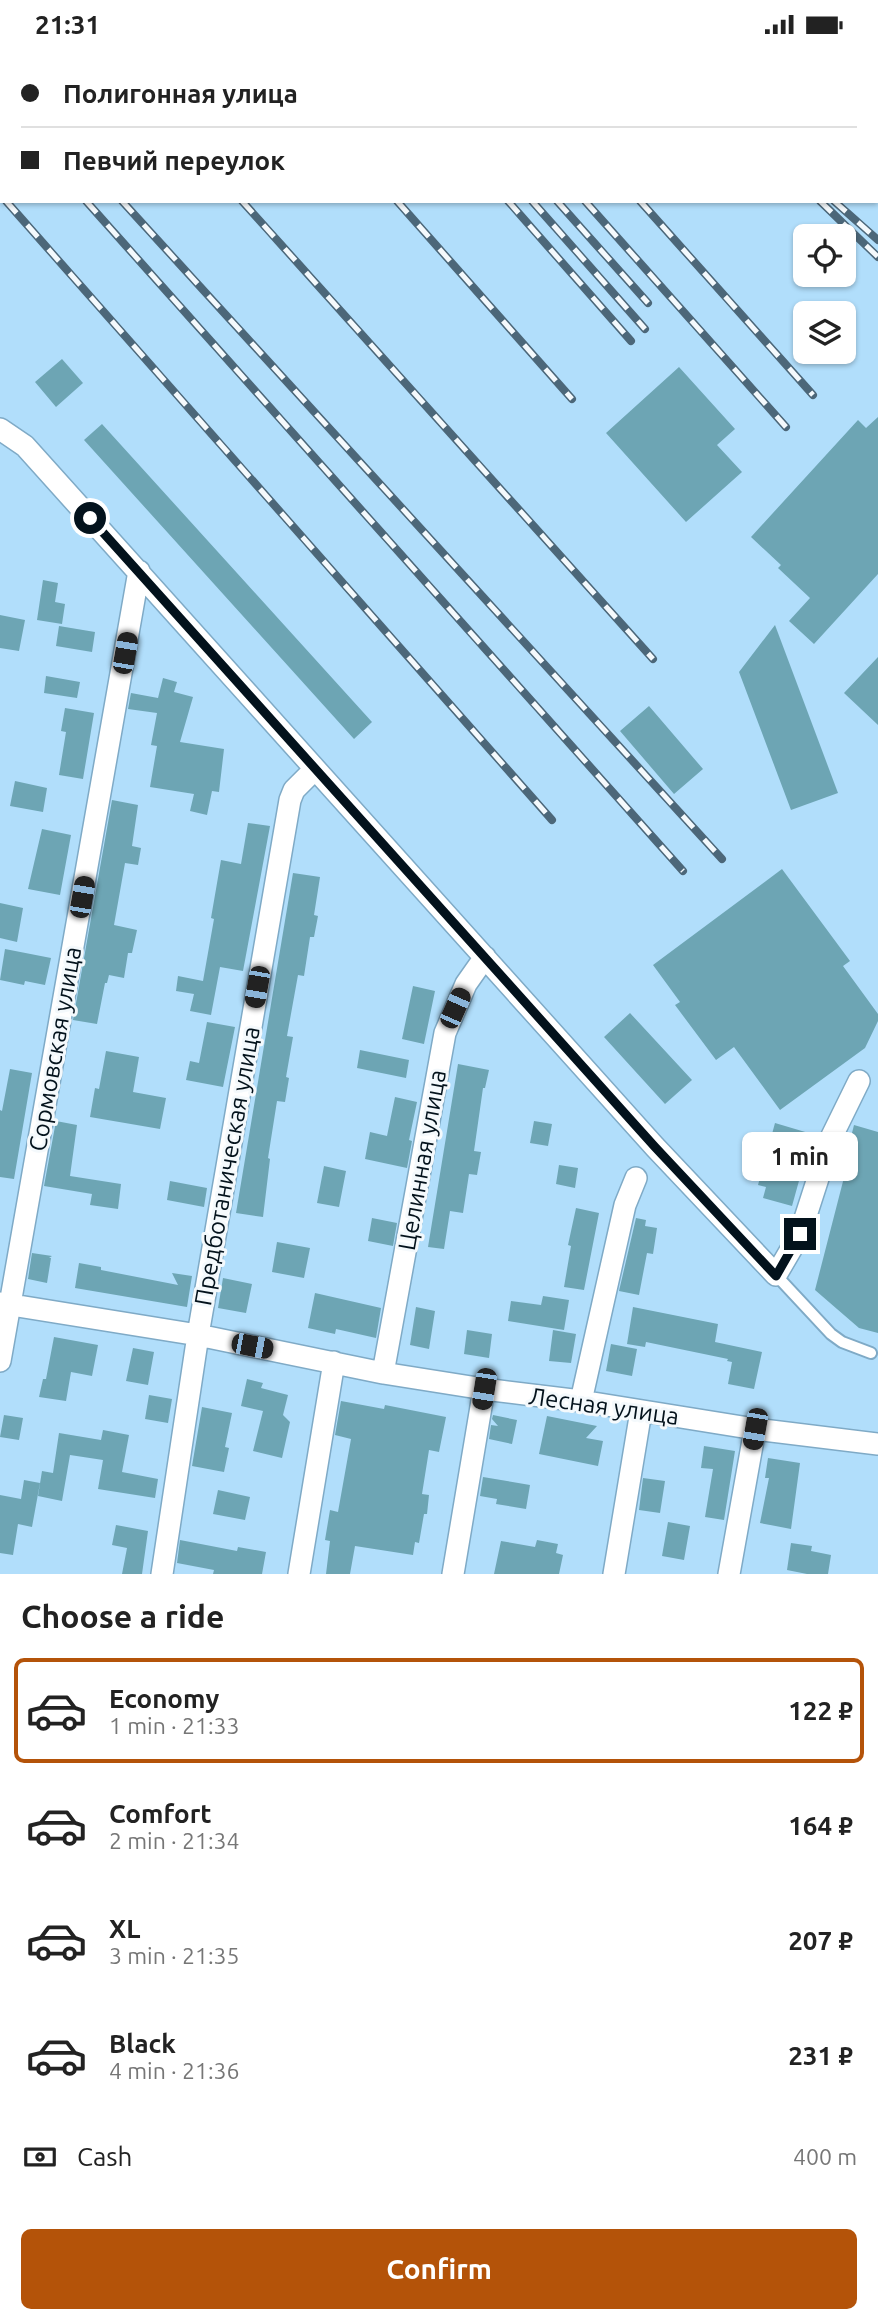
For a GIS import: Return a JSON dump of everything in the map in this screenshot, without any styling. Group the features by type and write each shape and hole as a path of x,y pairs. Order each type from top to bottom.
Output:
{"street":[{"path":"0,429 25,446 655,1147 776,1276 800,1234 831,1138 859,1081"},
{"name":"Сормовская улица","path":"0,1361 5,1304 139,571"},
{"name":"Предботаническая улица","path":"162,1574 198,1335 290,800 293,790 315,769"},
{"name":"Целинная улица","path":"383,1373 445,1034 466,984 485,957"},
{"path":"581,1401 625,1205 636,1178"},
{"name":"Лесная улица","path":"5,1304 198,1335 383,1373 755,1429 878,1444"},
{"path":"299,1574 334,1362"},
{"path":"453,1574 484,1389"},
{"path":"614,1574 641,1411"},
{"path":"729,1574 755,1429"}],"lane":[{"path":"776,1276 831,1334 842,1342 871,1353"}],"building":[{"path":"62,359 83,383 56,407 35,382"},
{"path":"679,367 735,429 717,445 742,472 686,522 606,433"},
{"path":"878,417 878,574 814,644 789,621 810,598 778,568 781,565 751,537 858,420 866,428"},
{"path":"102,424 372,722 354,739 84,440"},
{"path":"43,580 58,583 55,602 65,604 62,624 37,620"},
{"path":"0,615 25,620 19,651 0,648"},
{"path":"775,625 838,793 791,810 739,672"},
{"path":"59,626 95,632 92,652 56,646"},
{"path":"878,657 878,725 844,693"},
{"path":"46,676 80,682 77,698 44,693"},
{"path":"163,678 177,682 174,692 193,697 180,742 224,749 219,792 212,791 207,815 190,811 194,794 150,787 157,746 151,745 157,713 128,709 131,693 158,698"},
{"path":"649,706 703,769 674,794 620,731"},
{"path":"65,708 94,713 83,779 59,775 66,732 61,731"},
{"path":"15,781 47,788 43,812 10,806"},
{"path":"112,800 138,805 132,846 141,848 138,865 125,863 114,925 137,930 132,953 128,953 124,978 109,975 105,983 97,1024 73,1020"},
{"path":"248,823 270,826 243,971 220,967 211,1015 190,1011 194,994 176,991 178,976 203,981 221,860 241,864"},
{"path":"42,829 71,835 60,895 28,889"},
{"path":"782,869 850,961 843,966 878,1014 878,1021 865,1048 780,1110 734,1047 716,1060 675,1005 680,1002 653,965"},
{"path":"293,873 320,877 314,915 318,916 314,937 310,937 304,976 298,975 287,1036 293,1037 286,1077 289,1078 285,1102 277,1101 268,1158 263,1217 236,1213"},
{"path":"0,903 23,908 17,942 0,938"},
{"path":"5,949 51,958 45,985 25,981 24,985 0,980"},
{"path":"413,986 435,991 424,1044 402,1039"},
{"path":"630,1013 692,1080 665,1104 604,1037"},
{"path":"207,1022 235,1027 223,1087 186,1080 190,1061 199,1063"},
{"path":"360,1050 409,1060 406,1078 357,1068"},
{"path":"106,1051 139,1057 133,1092 166,1098 160,1129 90,1117 95,1088 99,1089"},
{"path":"458,1064 489,1070 483,1088 474,1151 481,1152 477,1175 469,1174 463,1213 450,1211 444,1249 428,1247"},
{"path":"10,1069 32,1073 14,1179 0,1177 0,1110 2,1111"},
{"path":"395,1097 417,1102 409,1140 412,1141 407,1168 365,1159 370,1132 387,1136"},
{"path":"56,1121 77,1125 70,1176 121,1184 118,1209 90,1205 92,1194 44,1186"},
{"path":"534,1121 552,1124 548,1146 530,1143"},
{"path":"775,1123 812,1134 792,1206 763,1198 766,1187 758,1185"},
{"path":"854,1125 878,1132 878,1333 859,1328 815,1290 848,1162 845,1161"},
{"path":"559,1165 578,1168 575,1188 556,1184"},
{"path":"324,1166 346,1171 339,1207 317,1203"},
{"path":"170,1181 207,1188 204,1207 167,1200"},
{"path":"576,1208 599,1213 584,1290 564,1287 571,1246 568,1245"},
{"path":"372,1218 397,1223 393,1246 368,1241"},
{"path":"636,1218 646,1220 645,1226 657,1228 653,1254 647,1253 639,1295 619,1291"},
{"path":"277,1242 310,1248 304,1278 272,1272"},
{"path":"32,1253 52,1256 49,1258 47,1283 28,1279"},
{"path":"79,1263 178,1285 172,1273 192,1276 187,1307 75,1288"},
{"path":"223,1278 252,1284 246,1313 218,1308"},
{"path":"315,1293 381,1308 376,1338 336,1329 335,1334 308,1328"},
{"path":"543,1296 569,1300 564,1330 508,1321 511,1301 541,1305"},
{"path":"416,1307 435,1311 429,1349 410,1345"},
{"path":"633,1307 718,1324 715,1342 762,1352 754,1389 728,1384 732,1362 727,1361 728,1359 646,1342 645,1347 627,1344"},
{"path":"467,1330 492,1334 489,1358 464,1354"},
{"path":"553,1330 576,1334 571,1363 549,1361"},
{"path":"54,1337 98,1345 92,1376 71,1372 66,1401 39,1397 43,1379 46,1379"},
{"path":"611,1344 637,1349 632,1376 606,1371"},
{"path":"133,1348 154,1352 148,1385 126,1381"},
{"path":"247,1379 263,1383 261,1388 288,1395 283,1415 290,1422 282,1458 253,1451 263,1411 241,1406"},
{"path":"149,1395 172,1399 168,1423 145,1419"},
{"path":"341,1401 384,1409 385,1405 446,1417 439,1452 429,1450 422,1494 429,1495 427,1514 424,1514 419,1543 415,1542 413,1555 355,1546 350,1574 326,1574 330,1541 325,1540 330,1510 338,1512 351,1439 335,1435"},
{"path":"202,1407 232,1413 225,1447 229,1448 224,1472 192,1466"},
{"path":"4,1415 23,1418 19,1440 0,1437"},
{"path":"493,1415 517,1420 512,1444 489,1439 491,1425 498,1426 492,1419"},
{"path":"547,1416 597,1426 586,1438 603,1441 598,1466 539,1454"},
{"path":"103,1430 129,1435 122,1472 158,1479 155,1498 98,1489 103,1460 70,1455 62,1501 38,1496 42,1471 53,1473 59,1433 101,1440"},
{"path":"704,1446 735,1451 724,1520 705,1517 713,1469 701,1468"},
{"path":"768,1458 800,1463 791,1529 760,1523 769,1478 765,1478"},
{"path":"483,1477 530,1485 526,1509 496,1504 497,1499 480,1496"},
{"path":"643,1478 665,1481 660,1513 639,1510"},
{"path":"24,1480 40,1483 32,1527 18,1524 13,1555 0,1553 0,1495 21,1499"},
{"path":"218,1490 250,1497 245,1520 213,1514"},
{"path":"668,1522 690,1526 684,1560 662,1556"},
{"path":"116,1525 148,1531 142,1574 122,1574 127,1548 112,1545"},
{"path":"180,1540 237,1551 238,1547 266,1552 262,1574 213,1574 214,1570 177,1563"},
{"path":"537,1540 558,1544 556,1553 563,1555 559,1574 494,1574 501,1541 535,1547"},
{"path":"791,1543 812,1546 811,1551 831,1555 828,1574 787,1570"}],"railway":[{"path":"8,203 552,820"},
{"path":"88,203 683,871"},
{"path":"124,203 722,859"},
{"path":"244,203 653,659"},
{"path":"399,203 572,399"},
{"path":"510,203 631,341"},
{"path":"534,203 645,329"},
{"path":"559,203 648,303"},
{"path":"587,203 786,427"},
{"path":"642,203 813,395"},
{"path":"822,203 878,257"},
{"path":"836,203 878,240"}],"route":[{"path":"90,518 655,1147 776,1276 800,1234"}]}
